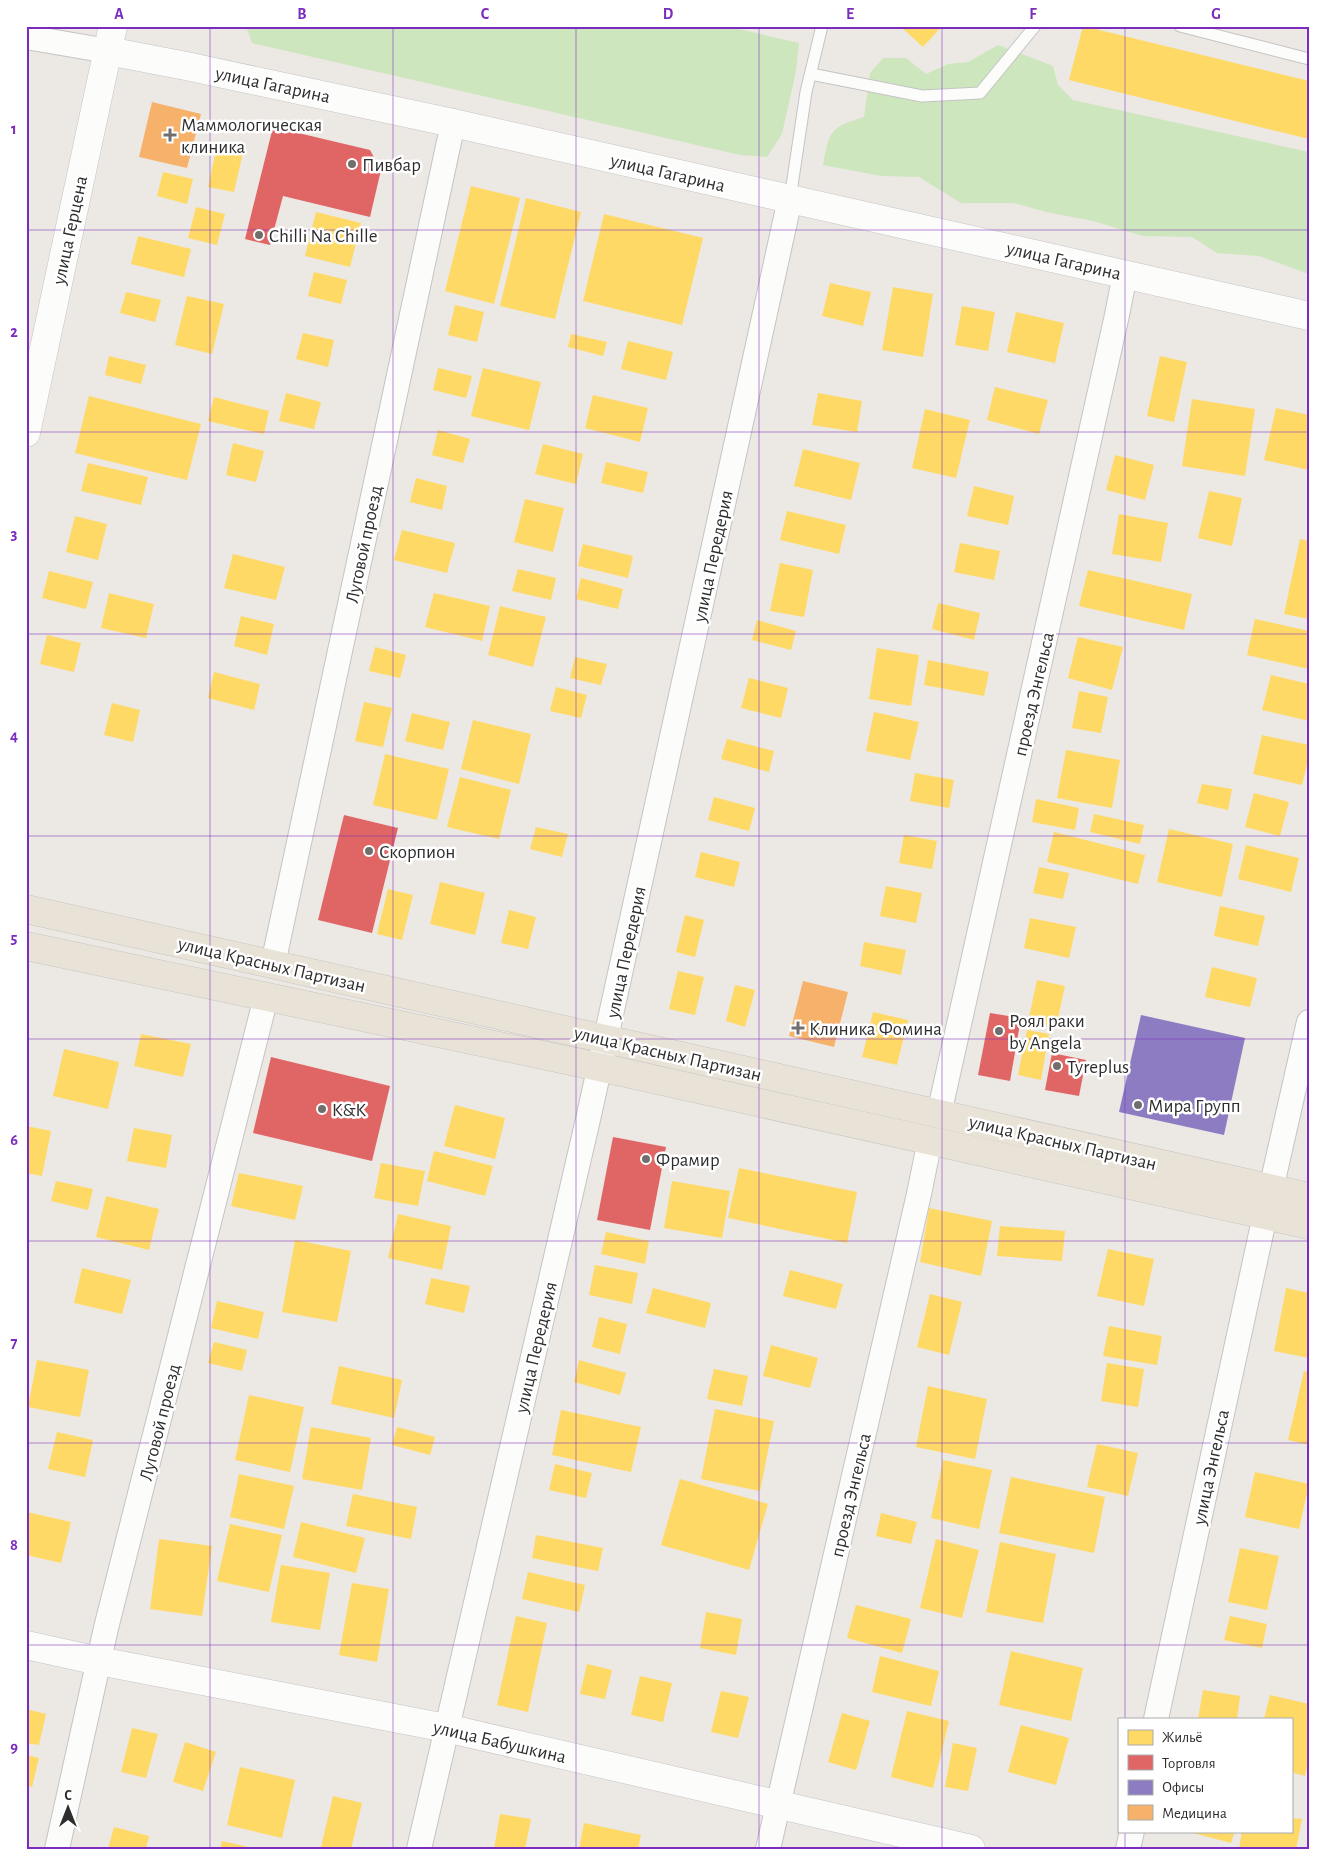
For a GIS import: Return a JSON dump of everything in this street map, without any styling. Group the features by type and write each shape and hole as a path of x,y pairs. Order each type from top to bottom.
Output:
{"highway":[{"name":"улица Красных Партизан","path":"26,909 1309,1197"},
{"name":"улица Красных Партизан","path":"26,946 599,1067 1309,1225"}],"street":[{"name":"улица Гагарина","path":"26,37 111,38 186,66 453,123 1309,316"},
{"name":"улица Герцена","path":"26,433 111,38"},
{"name":"Луговой проезд","path":"273,964 453,123"},
{"name":"улица Передерия","path":"419,1849 599,1067 790,199"},
{"name":"проезд Энгельса","path":"939,1114 1125,274"},
{"name":"Луговой проезд","path":"57,1849 98,1661 266,996"},
{"path":"1271,1189 1309,1022"},
{"name":"проезд Энгельса","path":"768,1849 917,1204 930,1140"},
{"name":"улица Энгельса","path":"1156,1718 1265,1215"},
{"name":"улица Бабушкина","path":"26,1645 98,1661 446,1728 971,1849"},
{"path":"1128,1849 1132,1832"}],"lane":[{"path":"790,199 810,74 822,26"},
{"path":"810,74 922,96 980,93 1035,26"},
{"path":"1180,26 1309,59"}],"green space":[{"path":"246,26 726,26 799,43 796,71 782,134 767,157 740,155 252,43"},
{"path":"998,45 1053,66 1058,85 1073,100 1309,152 1309,274 1259,256 1217,253 1192,237 1143,236 1093,221 1046,212 1014,203 961,203 919,177 881,176 823,165 827,144 833,132 844,124 864,117 870,73 883,58 906,58 926,74 948,64 968,62"}],"building: Жильё":[{"path":"900,26 942,26 923,47"},
{"path":"1083,26 1309,81 1309,139 1069,80"},
{"path":"217,146 243,152 234,192 208,187"},
{"path":"163,172 193,179 187,204 157,196"},
{"path":"471,186 520,198 494,304 445,291"},
{"path":"526,198 581,212 555,319 500,306"},
{"path":"196,207 225,214 217,245 188,238"},
{"path":"316,212 361,223 350,267 305,256"},
{"path":"604,214 703,238 682,325 583,301"},
{"path":"138,236 191,249 184,277 131,264"},
{"path":"314,272 347,280 341,304 308,296"},
{"path":"830,283 871,292 863,326 822,316"},
{"path":"893,287 933,294 923,357 882,350"},
{"path":"126,292 161,300 155,322 120,313"},
{"path":"187,296 224,304 212,354 175,345"},
{"path":"455,305 484,312 477,342 448,335"},
{"path":"962,306 995,312 988,351 955,345"},
{"path":"1016,312 1064,323 1055,363 1007,352"},
{"path":"303,333 334,340 328,367 296,359"},
{"path":"571,334 607,342 603,356 568,347"},
{"path":"628,341 673,352 666,380 621,369"},
{"path":"109,356 146,365 141,384 105,375"},
{"path":"1160,356 1187,362 1174,422 1147,416"},
{"path":"438,368 472,376 466,398 433,390"},
{"path":"483,368 541,382 529,430 471,416"},
{"path":"995,387 1048,400 1039,434 987,420"},
{"path":"286,393 321,402 314,429 279,421"},
{"path":"818,393 862,401 857,432 812,425"},
{"path":"593,395 648,408 640,442 585,428"},
{"path":"89,396 201,424 187,480 75,453"},
{"path":"214,397 269,411 264,434 208,421"},
{"path":"1192,399 1255,409 1245,476 1182,466"},
{"path":"1276,408 1309,415 1309,470 1264,460"},
{"path":"925,409 970,420 956,478 912,468"},
{"path":"438,430 470,439 463,463 432,455"},
{"path":"233,443 264,451 256,482 226,475"},
{"path":"543,444 583,454 576,484 535,474"},
{"path":"803,449 860,463 851,500 794,486"},
{"path":"1115,455 1154,465 1145,500 1106,490"},
{"path":"606,462 648,472 643,493 601,483"},
{"path":"88,463 148,477 141,505 81,491"},
{"path":"416,478 447,486 442,510 410,502"},
{"path":"974,486 1014,496 1008,525 967,516"},
{"path":"1209,491 1242,498 1232,546 1198,538"},
{"path":"525,499 564,508 553,552 514,542"},
{"path":"787,511 846,525 839,554 780,540"},
{"path":"1119,514 1168,523 1161,562 1112,554"},
{"path":"75,516 107,524 98,560 66,552"},
{"path":"402,530 455,543 447,573 394,560"},
{"path":"1300,539 1309,541 1309,619 1284,614"},
{"path":"960,543 1000,551 994,580 954,572"},
{"path":"583,544 633,556 628,578 578,566"},
{"path":"233,554 285,567 276,600 224,588"},
{"path":"780,563 813,570 804,617 770,611"},
{"path":"518,569 556,578 551,600 512,591"},
{"path":"1088,570 1192,594 1184,630 1079,606"},
{"path":"49,571 93,582 86,609 42,598"},
{"path":"581,578 623,589 618,609 576,599"},
{"path":"109,593 154,604 146,638 101,628"},
{"path":"434,593 490,606 482,641 425,627"},
{"path":"938,603 980,613 974,640 932,629"},
{"path":"500,606 546,617 533,667 488,655"},
{"path":"241,616 274,624 267,655 234,646"},
{"path":"1255,619 1309,631 1309,669 1247,655"},
{"path":"757,620 796,631 791,650 752,640"},
{"path":"47,635 81,643 74,672 40,664"},
{"path":"1078,637 1123,647 1112,690 1068,678"},
{"path":"375,647 406,655 400,678 369,671"},
{"path":"877,648 919,655 911,706 869,699"},
{"path":"575,657 607,664 601,685 570,678"},
{"path":"928,660 989,672 984,696 924,685"},
{"path":"214,672 260,684 254,710 208,698"},
{"path":"1271,675 1309,684 1309,721 1262,710"},
{"path":"749,678 788,688 781,718 741,708"},
{"path":"556,687 587,695 581,718 550,711"},
{"path":"1079,691 1108,697 1101,733 1072,728"},
{"path":"364,702 392,708 383,747 355,741"},
{"path":"112,703 140,710 133,742 104,735"},
{"path":"874,712 919,722 910,760 866,751"},
{"path":"412,713 450,722 443,750 405,741"},
{"path":"473,720 531,734 519,784 461,769"},
{"path":"1262,735 1309,745 1309,756 1302,785 1253,774"},
{"path":"727,739 774,751 769,772 721,759"},
{"path":"1066,750 1120,760 1112,808 1057,798"},
{"path":"385,754 449,769 437,820 373,805"},
{"path":"915,773 954,780 949,808 910,801"},
{"path":"460,777 511,790 499,839 447,827"},
{"path":"1202,784 1232,789 1228,810 1197,803"},
{"path":"1254,793 1289,802 1280,836 1245,827"},
{"path":"714,797 755,808 749,831 708,820"},
{"path":"1036,799 1079,808 1075,830 1032,822"},
{"path":"1094,814 1144,825 1140,844 1090,832"},
{"path":"536,827 568,834 562,857 530,849"},
{"path":"1169,829 1233,844 1222,897 1157,882"},
{"path":"1054,832 1145,855 1138,884 1047,862"},
{"path":"904,835 937,841 932,869 899,863"},
{"path":"1246,845 1299,858 1291,892 1238,879"},
{"path":"701,852 740,862 734,887 695,877"},
{"path":"1039,867 1069,873 1063,899 1033,893"},
{"path":"440,882 485,893 475,935 430,924"},
{"path":"886,886 922,893 916,923 880,916"},
{"path":"388,889 413,895 402,940 377,934"},
{"path":"1220,906 1265,916 1258,946 1214,936"},
{"path":"509,910 536,917 528,949 501,943"},
{"path":"685,915 704,920 695,957 676,952"},
{"path":"1030,918 1076,927 1069,958 1024,948"},
{"path":"864,942 906,950 901,975 860,966"},
{"path":"1212,967 1257,978 1250,1007 1205,997"},
{"path":"678,971 704,977 695,1015 669,1009"},
{"path":"1037,980 1065,986 1056,1027 1028,1022"},
{"path":"735,985 755,990 745,1027 726,1021"},
{"path":"873,1012 908,1020 897,1065 862,1057"},
{"path":"1027,1030 1049,1034 1041,1080 1018,1075"},
{"path":"141,1034 191,1044 183,1077 134,1066"},
{"path":"64,1049 119,1062 108,1109 53,1096"},
{"path":"455,1105 505,1118 495,1159 444,1146"},
{"path":"26,1126 51,1131 42,1176 26,1173"},
{"path":"134,1128 172,1135 166,1168 127,1161"},
{"path":"434,1151 493,1166 485,1196 427,1181"},
{"path":"381,1163 425,1171 418,1206 374,1198"},
{"path":"739,1168 857,1192 847,1243 728,1218"},
{"path":"239,1173 303,1186 295,1220 231,1206"},
{"path":"56,1181 93,1189 88,1210 51,1201"},
{"path":"672,1181 730,1191 722,1238 664,1228"},
{"path":"106,1196 159,1209 149,1250 96,1237"},
{"path":"929,1208 992,1221 981,1276 920,1262"},
{"path":"398,1214 451,1226 442,1270 388,1258"},
{"path":"1000,1226 1065,1231 1062,1261 997,1256"},
{"path":"606,1232 649,1241 645,1264 601,1254"},
{"path":"295,1240 351,1251 337,1322 282,1312"},
{"path":"1108,1249 1154,1259 1144,1306 1097,1296"},
{"path":"595,1265 638,1273 632,1304 589,1295"},
{"path":"82,1268 131,1280 122,1314 74,1303"},
{"path":"790,1270 843,1284 836,1309 783,1296"},
{"path":"431,1278 470,1286 464,1313 425,1304"},
{"path":"653,1288 711,1303 705,1328 646,1313"},
{"path":"1286,1288 1309,1293 1309,1358 1274,1351"},
{"path":"930,1294 962,1302 949,1355 917,1347"},
{"path":"217,1301 264,1312 258,1339 211,1328"},
{"path":"599,1317 627,1324 620,1354 592,1347"},
{"path":"1109,1326 1162,1336 1157,1365 1103,1356"},
{"path":"214,1342 247,1350 242,1371 208,1363"},
{"path":"771,1345 818,1358 810,1388 763,1376"},
{"path":"37,1360 89,1370 80,1417 28,1407"},
{"path":"579,1360 626,1373 620,1395 574,1382"},
{"path":"1107,1363 1144,1369 1138,1407 1101,1401"},
{"path":"339,1366 402,1380 394,1418 331,1404"},
{"path":"714,1369 748,1376 742,1406 707,1399"},
{"path":"1304,1371 1309,1372 1309,1445 1288,1440"},
{"path":"928,1386 987,1399 975,1459 916,1447"},
{"path":"249,1395 304,1407 290,1472 235,1460"},
{"path":"715,1409 774,1421 760,1491 701,1479"},
{"path":"561,1410 641,1427 631,1472 552,1455"},
{"path":"311,1427 371,1438 362,1490 302,1479"},
{"path":"397,1427 435,1437 430,1455 392,1445"},
{"path":"57,1432 93,1440 85,1477 48,1469"},
{"path":"1097,1444 1138,1453 1128,1496 1087,1487"},
{"path":"943,1460 992,1470 979,1529 931,1518"},
{"path":"555,1464 592,1473 586,1498 549,1490"},
{"path":"1255,1472 1309,1484 1299,1529 1245,1517"},
{"path":"239,1474 294,1486 284,1529 230,1517"},
{"path":"1011,1477 1105,1497 1094,1553 999,1533"},
{"path":"680,1479 768,1504 749,1570 661,1545"},
{"path":"353,1494 417,1507 411,1539 346,1526"},
{"path":"27,1512 71,1522 61,1563 26,1555"},
{"path":"881,1513 917,1522 911,1544 876,1536"},
{"path":"301,1522 365,1538 356,1573 293,1557"},
{"path":"230,1524 282,1535 269,1592 217,1581"},
{"path":"536,1535 603,1548 598,1571 532,1558"},
{"path":"159,1539 212,1546 202,1616 150,1609"},
{"path":"936,1539 979,1550 962,1618 920,1608"},
{"path":"1000,1542 1056,1554 1043,1623 986,1612"},
{"path":"1240,1548 1279,1556 1267,1610 1228,1602"},
{"path":"281,1565 330,1573 320,1630 271,1622"},
{"path":"528,1572 585,1585 579,1612 522,1599"},
{"path":"352,1583 389,1589 377,1662 339,1655"},
{"path":"856,1605 911,1619 902,1653 847,1638"},
{"path":"706,1612 742,1619 736,1655 700,1648"},
{"path":"516,1616 547,1623 528,1712 497,1705"},
{"path":"1230,1616 1267,1624 1262,1648 1224,1640"},
{"path":"1011,1651 1083,1668 1071,1721 999,1705"},
{"path":"880,1656 939,1671 931,1706 872,1692"},
{"path":"587,1664 612,1670 605,1699 580,1694"},
{"path":"640,1676 672,1683 663,1722 631,1715"},
{"path":"1203,1690 1240,1696 1237,1718 1198,1718"},
{"path":"721,1691 749,1697 738,1738 711,1732"},
{"path":"1270,1695 1309,1704 1309,1759 1305,1776 1292,1772 1292,1718 1264,1718"},
{"path":"26,1709 46,1714 39,1745 26,1743"},
{"path":"907,1711 949,1721 933,1788 891,1777"},
{"path":"842,1713 870,1721 856,1770 828,1762"},
{"path":"1021,1725 1069,1738 1056,1785 1008,1772"},
{"path":"132,1728 158,1734 146,1778 121,1772"},
{"path":"185,1742 216,1752 203,1791 173,1782"},
{"path":"953,1743 977,1748 968,1791 945,1787"},
{"path":"26,1755 39,1758 32,1787 26,1785"},
{"path":"240,1767 295,1780 282,1838 227,1825"},
{"path":"333,1796 362,1803 351,1849 321,1847"},
{"path":"500,1814 531,1819 525,1849 494,1849"},
{"path":"1292,1818 1302,1819 1296,1849 1239,1849 1242,1832 1292,1832"},
{"path":"584,1823 641,1835 638,1849 579,1849"},
{"path":"114,1827 149,1836 146,1849 108,1849"},
{"path":"1190,1832 1235,1832 1231,1843"},
{"path":"222,1841 253,1848 253,1849 220,1849"}],"building: Торговля":[{"path":"273,127 370,150 381,170 370,217 283,196 270,245 245,239"},
{"path":"344,815 398,828 372,933 318,920"},
{"path":"990,1013 1021,1018 1010,1081 978,1075"},
{"path":"1052,1053 1086,1060 1079,1096 1045,1090"},
{"name":"K&K","path":"271,1057 390,1086 372,1161 253,1133"},
{"path":"613,1137 666,1147 650,1230 597,1220"}],"building: Офисы":[{"path":"1141,1015 1245,1038 1224,1135 1119,1112"}],"building: Медицина":[{"name":"Маммологическая клиника","path":"152,102 201,114 187,168 139,157"},
{"path":"803,981 848,992 834,1047 789,1036"}],"place":[{"name":"Маммологическая клиника","path":"170,135"},
{"name":"Пивбар","path":"352,164"},
{"name":"Chilli Na Chille","path":"259,235"},
{"name":"Скорпион","path":"369,851"},
{"name":"Клиника Фомина","path":"798,1028"},
{"name":"Роял раки by Angela","path":"999,1031"},
{"name":"Tyreplus","path":"1057,1066"},
{"name":"Мира Групп","path":"1138,1105"},
{"name":"K&K","path":"322,1109"},
{"name":"Фрамир","path":"646,1159"}]}
